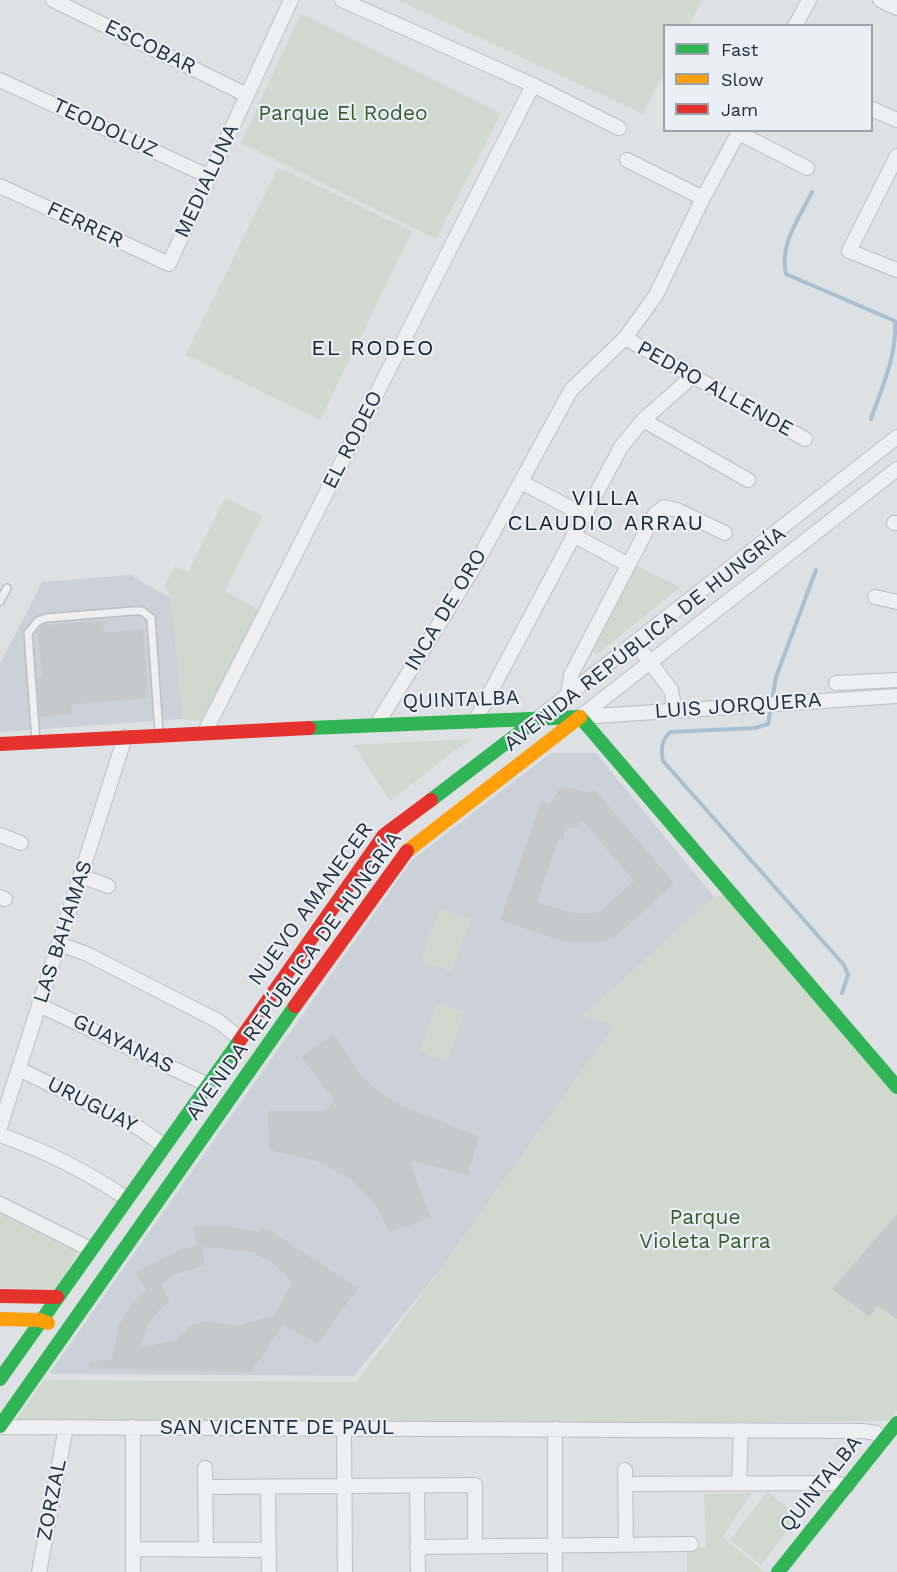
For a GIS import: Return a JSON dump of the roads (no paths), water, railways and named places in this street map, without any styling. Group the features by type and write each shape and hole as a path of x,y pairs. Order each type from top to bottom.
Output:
{"street":[{"name":"ESCOBAR","path":"53,0 247,94"},
{"name":"MEDIALUNA","path":"169,264 291,0"},
{"path":"342,0 533,85 619,128"},
{"path":"796,24 809,0"},
{"path":"880,0 897,8"},
{"name":"TEODOLUZ","path":"0,80 210,177"},
{"name":"EL RODEO","path":"205,732 533,85"},
{"path":"873,109 897,120"},
{"path":"739,132 807,168"},
{"name":"INCA DE ORO","path":"376,724 473,569 571,390 625,338 656,295 703,198 739,132"},
{"path":"897,156 849,251 897,270"},
{"path":"627,160 703,198"},
{"name":"FERRER","path":"0,186 169,264"},
{"name":"PEDRO ALLENDE","path":"625,338 805,439"},
{"path":"487,756 482,727 476,722 573,535 621,447 643,420 693,376"},
{"path":"643,420 748,480"},
{"name":"NUEVO AMANECER","path":"0,1379 206,1084 384,835 537,719 897,437"},
{"name":"AVENIDA REPÚBLICA DE HUNGRÍA","path":"0,1427 63,1333 410,847 897,469"},
{"path":"521,482 584,515"},
{"path":"568,694 571,675 655,514 664,507 677,510 725,533"},
{"path":"573,535 627,564"},
{"path":"875,597 897,602"},
{"path":"635,642 671,690 675,710"},
{"path":"836,683 897,680"},
{"name":"LUIS JORQUERA","path":"580,717 897,696"},
{"path":"580,717 897,1087"},
{"name":"QUINTALBA","path":"0,744 376,724 580,717"},
{"name":"LAS BAHAMAS","path":"0,1127 125,737"},
{"path":"0,836 21,843"},
{"path":"81,876 108,886"},
{"path":"326,919 348,932"},
{"path":"59,944 87,954 218,1021 239,1038"},
{"name":"GUAYANAS","path":"39,1005 206,1084"},
{"name":"URUGUAY","path":"19,1069 140,1128 163,1145"},
{"path":"206,1084 228,1100"},
{"path":"0,1135 96,1178 126,1198"},
{"path":"0,1204 90,1249"},
{"path":"0,1296 57,1297"},
{"path":"0,1319 40,1320 63,1333"},
{"name":"QUINTALBA","path":"778,1572 897,1423"},
{"name":"SAN VICENTE DE PAUL","path":"0,1427 870,1431 884,1438"},
{"name":"ZORZAL","path":"39,1572 66,1427"},
{"path":"132,1428 133,1572"},
{"path":"344,1428 345,1572"},
{"path":"555,1430 555,1572"},
{"path":"740,1483 741,1430"},
{"path":"205,1468 207,1550"},
{"path":"625,1470 626,1545"},
{"path":"626,1484 834,1483 847,1486"},
{"path":"206,1487 475,1485 475,1546"},
{"path":"417,1486 417,1572"},
{"path":"268,1487 269,1572"},
{"path":"417,1546 691,1544"},
{"path":"133,1549 269,1550"}],"lane":[{"path":"0,601 7,588"},
{"path":"36,742 28,633 33,626 45,618 133,611 142,611 152,618 160,735"}],"waterway":[{"path":"812,192 788,242 785,252 786,274 895,321 894,347 871,419"},
{"path":"816,570 776,677 768,724 755,728 670,732 663,742 662,753 663,761 844,965 848,975 842,993"}],"district":[{"name":"EL RODEO","path":"373,349"},
{"name":"VILLA CLAUDIO ARRAU","path":"606,512"}],"park label":[{"name":"Parque El Rodeo","path":"343,114"},
{"name":"Parque Violeta Parra","path":"705,1230"}]}
